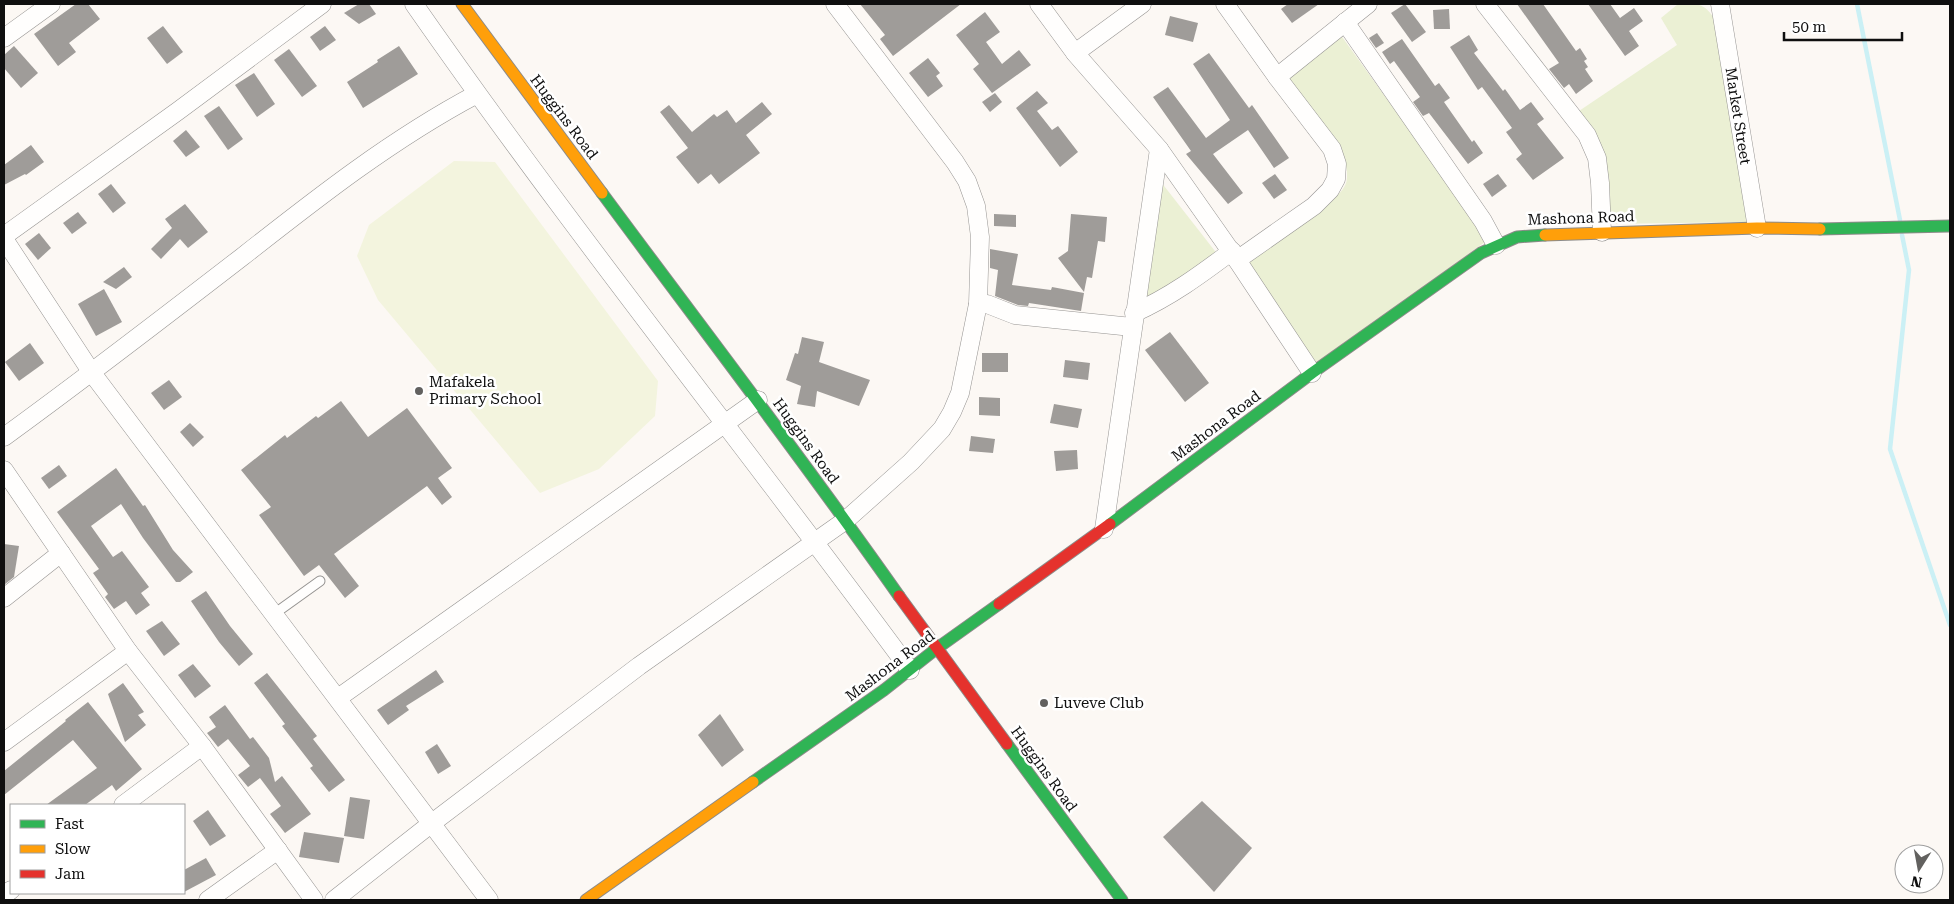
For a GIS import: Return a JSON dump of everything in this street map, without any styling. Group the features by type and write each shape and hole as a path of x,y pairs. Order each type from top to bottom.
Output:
{"street":[{"path":"4,38 51,4"},
{"path":"322,4 4,238 9,259 92,374 490,900"},
{"path":"414,4 477,94 724,424 816,542 910,670"},
{"name":"Huggins Road","path":"462,4 701,327 758,400 846,520 936,649 1122,900"},
{"path":"334,900 639,666 846,520 911,462 942,429 952,412 960,393 978,304 980,237 976,206 967,181 955,162 835,4"},
{"path":"1039,4 1074,53 1159,149 1234,255 1312,373"},
{"path":"1074,53 1142,4"},
{"path":"978,304 987,304 1015,315 1133,320 1158,302 1314,206 1330,190 1336,179 1336,164 1332,149 1277,77 1225,4"},
{"path":"1277,77 1368,4"},
{"path":"1485,4 1587,134 1598,158 1602,232"},
{"name":"Market Street","path":"1720,4 1757,228"},
{"path":"1345,22 1483,221 1496,245"},
{"path":"4,437 92,374 354,170 443,112 477,94"},
{"path":"1104,529 1159,149"},
{"name":"Mashona Road","path":"586,900 884,690 936,649 1104,529 1312,373 1480,253 1496,245 1514,237 1530,235 1757,228 1890,229 1950,226"},
{"path":"338,698 758,400"},
{"path":"4,470 128,651 202,746 314,900"},
{"path":"4,598 61,553"},
{"path":"4,742 128,651"},
{"path":"124,804 202,746"},
{"path":"208,900 278,850"}],"lane":[{"path":"274,614 320,581"}],"green space":[{"path":"1678,4 1700,5 1708,10 1716,21 1750,222 1608,224 1576,113 1677,45 1661,18"},
{"path":"1340,34 1477,224 1485,242 1314,366 1245,262 1317,213 1331,202 1346,183 1346,166 1340,149 1284,77"},
{"path":"454,161 495,162 658,381 655,416 599,469 540,493 378,300 357,256 369,225"},
{"path":"1161,182 1218,255 1141,305"}],"building":[{"path":"76,4 88,4 100,19 69,43 76,52 58,66 34,34"},
{"path":"359,4 369,4 376,14 359,24 344,13"},
{"path":"860,4 961,4 893,56 880,39 885,35"},
{"path":"1288,4 1319,4 1292,23 1281,9"},
{"path":"1405,4 1426,32 1412,42 1391,13"},
{"path":"1517,4 1543,4 1576,51 1580,48 1587,59 1584,61 1588,67 1585,69 1593,81 1576,94 1569,84 1564,88 1549,69 1559,63"},
{"path":"1588,4 1610,4 1620,18 1634,8 1643,21 1629,31 1639,46 1625,56"},
{"path":"1449,9 1450,29 1434,29 1433,10"},
{"path":"985,12 1000,32 986,42 1002,64 1019,50 1031,65 992,93 973,69 979,64 956,35"},
{"path":"1170,16 1198,23 1193,42 1165,35"},
{"path":"163,26 183,52 167,64 147,38"},
{"path":"325,26 336,40 320,51 310,37"},
{"path":"1377,33 1384,43 1376,48 1369,38"},
{"path":"1469,35 1478,50 1474,53 1503,91 1505,89 1520,110 1531,102 1544,119 1537,124 1564,158 1533,180 1516,159 1522,154 1506,132 1512,128 1482,87 1478,90 1450,47"},
{"path":"1402,39 1435,86 1439,83 1450,98 1444,102 1472,142 1474,140 1483,153 1468,164 1429,113 1423,116 1413,102 1420,97 1394,61 1390,64 1382,52"},
{"path":"14,46 38,73 21,88 4,68 4,55"},
{"path":"399,46 418,74 363,108 347,82"},
{"path":"289,49 317,86 302,97 274,60"},
{"path":"1209,53 1249,108 1252,105 1289,158 1274,168 1248,130 1213,154 1243,193 1228,204 1186,154 1191,151 1153,97 1168,87 1206,138 1230,120 1193,64"},
{"path":"928,58 940,73 936,76 943,86 928,97 909,73"},
{"path":"254,73 275,104 257,117 235,85"},
{"path":"1037,91 1048,103 1037,111 1052,130 1058,126 1078,152 1060,167 1016,108"},
{"path":"995,93 1002,102 990,112 982,102"},
{"path":"762,102 772,114 746,135 760,153 719,184 711,174 698,184 676,157 688,148 660,112 669,105 692,132 714,114 717,117 727,110 736,123"},
{"path":"219,106 243,139 228,150 204,116"},
{"path":"186,130 200,147 186,157 173,141"},
{"path":"31,145 44,162 26,175 4,185 4,165"},
{"path":"1275,174 1287,190 1274,199 1262,183"},
{"path":"1498,174 1507,186 1492,197 1483,184"},
{"path":"111,184 126,203 113,213 98,194"},
{"path":"185,204 208,232 188,248 180,239 161,259 151,249 172,228 165,219"},
{"path":"78,212 87,223 72,234 63,223"},
{"path":"994,214 1016,215 1016,227 994,226"},
{"path":"1071,214 1107,217 1105,242 1098,241 1092,278 1087,277 1084,292 1058,258 1068,251"},
{"path":"39,233 51,248 38,260 25,244"},
{"path":"990,249 1018,254 1012,285 1051,290 1052,287 1084,293 1081,311 1029,303 1028,306 1018,305 995,296 998,270 990,268"},
{"path":"124,267 132,277 116,289 103,282"},
{"path":"104,289 122,322 96,336 78,304"},
{"path":"1170,332 1209,383 1185,402 1145,350"},
{"path":"802,337 824,342 819,362 870,380 859,406 817,391 815,407 797,404 801,386 786,380 795,353 798,354"},
{"path":"30,343 44,363 19,381 5,362"},
{"path":"982,353 1008,353 1008,372 982,372"},
{"path":"1065,360 1090,363 1088,380 1063,377"},
{"path":"169,380 182,397 164,410 151,393"},
{"path":"979,397 1000,398 1000,416 979,415"},
{"path":"341,401 368,437 407,408 452,468 438,478 452,497 442,505 427,486 334,554 359,586 345,598 319,565 304,576 259,515 271,507 241,470 285,435 287,438 316,416 318,418"},
{"path":"1054,404 1082,409 1078,428 1050,423"},
{"path":"190,423 204,437 193,447 180,432"},
{"path":"971,436 995,439 993,453 969,451"},
{"path":"1077,450 1078,469 1056,471 1054,451"},
{"path":"59,465 67,476 49,489 41,478"},
{"path":"116,468 143,506 145,505 173,550 193,572 180,582 176,582 143,538 121,504 91,526 113,557 122,551 149,587 141,593 150,605 136,615 126,601 114,609 105,597 108,594 93,573 99,569 57,512"},
{"path":"4,544 19,546 14,577 4,585"},
{"path":"206,591 230,626 253,654 239,666 219,642 191,601"},
{"path":"162,621 180,644 164,656 146,631"},
{"path":"193,664 211,686 195,698 178,675"},
{"path":"436,670 444,682 406,706 409,710 388,725 377,710"},
{"path":"267,673 317,736 313,739 345,780 329,792 310,768 313,766 282,726 285,724 254,683"},
{"path":"123,683 144,712 138,715 146,725 125,742 108,694"},
{"path":"88,702 142,769 116,791 112,785 86,804 47,804 97,768 73,740 4,795 4,771"},
{"path":"225,705 250,739 253,737 269,758 275,782 282,776 311,814 285,833 270,814 281,806 260,778 248,787 238,775 250,766 228,739 218,747 207,733 216,727 209,717"},
{"path":"720,714 744,750 722,767 698,735"},
{"path":"437,744 451,766 438,774 425,752"},
{"path":"350,797 370,800 364,839 344,836"},
{"path":"1202,801 1252,848 1214,892 1163,837"},
{"path":"208,810 226,836 210,846 193,821"},
{"path":"304,832 344,838 339,863 299,857"},
{"path":"206,858 216,875 185,891 185,869"}],"waterway":[{"path":"1857,4 1900,220"},
{"path":"1902,235 1909,270 1890,449 1950,625"}],"traffic: fast":[{"path":"602,193 789,444 899,596"},
{"path":"1820,229 1950,226"},
{"path":"1110,524 1312,373 1481,253 1517,237 1545,235"},
{"path":"753,782 884,690 936,649 999,604"},
{"path":"1007,744 1122,900"}],"traffic: slow":[{"path":"462,4 602,193"},
{"path":"1545,235 1757,228 1820,229"},
{"path":"586,900 753,782"}],"traffic: jam":[{"path":"999,604 1110,524"},
{"path":"899,596 1007,744"}],"place":[{"name":"Mafakela Primary School","path":"419,391"},
{"name":"Luveve Club","path":"1044,703"}]}
